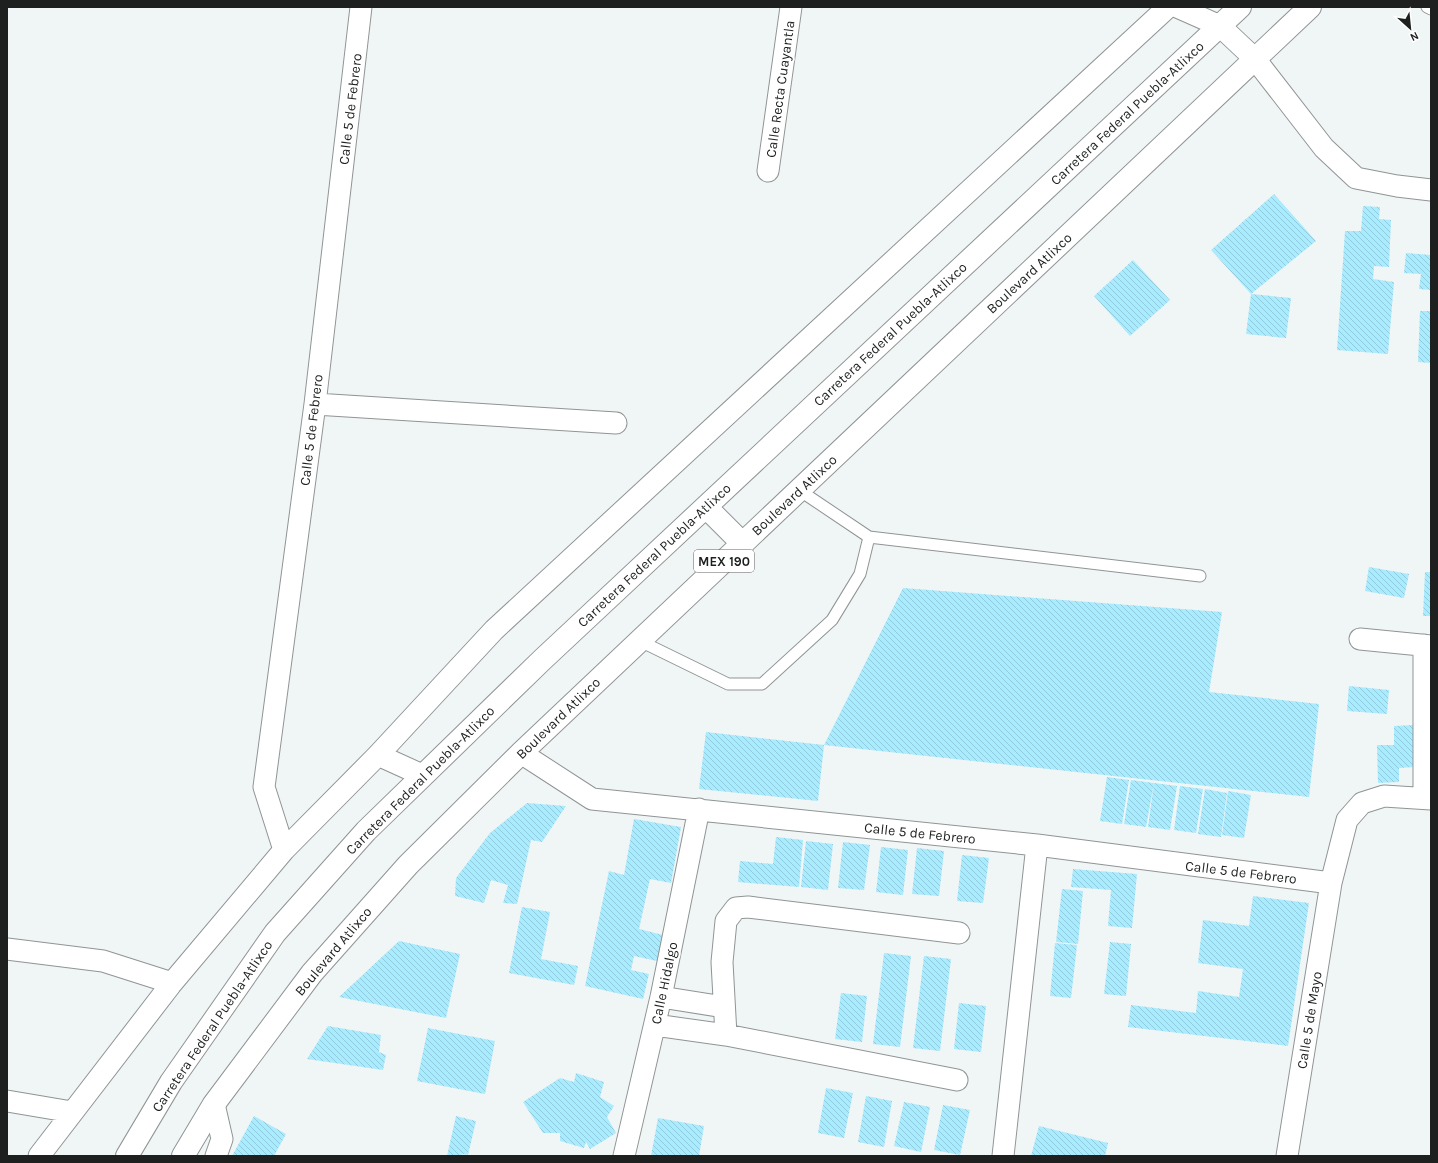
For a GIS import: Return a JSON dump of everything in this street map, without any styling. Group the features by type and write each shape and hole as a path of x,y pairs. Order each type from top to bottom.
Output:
{"main road":[{"name":"Carretera Federal Puebla-Atlixco","path":"127,1156 171,1082 275,933 366,831 422,775 706,507 1240,7"},
{"name":"Boulevard Atlixco","path":"183,1156 214,1104 312,973 408,865 521,754 1310,7"},
{"path":"706,507 743,544"}],"street":[{"name":"Calle 5 de Febrero","path":"284,850 264,787 315,404 362,7"},
{"name":"Calle Recta Cuayantla","path":"768,171 791,7"},
{"path":"39,1156 172,983 284,850 378,755 494,630 1168,7"},
{"path":"1177,7 1220,26 1255,59 1324,148 1356,178 1397,186 1431,190"},
{"path":"315,404 616,423"},
{"path":"1360,639 1427,646 1428,798"},
{"name":"Calle 5 de Febrero","path":"521,754 592,799 1037,845 1331,883"},
{"path":"378,755 422,775"},
{"name":"Calle 5 de Mayo","path":"1287,1156 1331,883 1347,820 1362,803 1384,796 1428,798"},
{"name":"Calle Hidalgo","path":"624,1156 655,1025 699,809"},
{"path":"1003,1156 1037,845"},
{"path":"726,1036 722,962 726,921 736,908 748,907 959,933"},
{"path":"7,949 102,961 172,983"},
{"path":"661,997 724,1007"},
{"path":"655,1025 726,1036 957,1080"},
{"path":"7,1101 72,1112"},
{"path":"214,1104 222,1140 216,1156"}],"lane":[{"path":"1427,7 1431,9"},
{"path":"799,490 870,537 1200,576"},
{"path":"640,641 728,684 762,684 832,620 860,574 870,537"}],"building":[{"path":"1274,194 1316,241 1251,294 1211,250"},
{"path":"1363,206 1380,207 1379,219 1391,220 1389,267 1374,266 1373,279 1394,282 1388,354 1337,350 1345,231 1361,231"},
{"path":"1406,253 1431,255 1431,290 1419,289 1421,274 1404,273"},
{"path":"1133,260 1170,300 1130,336 1094,296"},
{"path":"1251,294 1291,298 1286,338 1246,334"},
{"path":"1420,311 1431,311 1431,363 1418,362"},
{"path":"1369,567 1409,574 1404,598 1365,591"},
{"path":"1425,572 1431,572 1431,616 1423,616"},
{"path":"903,588 1222,612 1209,692 1319,704 1309,797 824,745"},
{"path":"1349,686 1389,690 1387,714 1347,711"},
{"path":"1414,725 1415,767 1399,768 1399,782 1378,783 1377,745 1394,745 1394,726"},
{"path":"706,732 824,745 818,801 699,789"},
{"path":"1107,777 1129,780 1122,824 1100,821"},
{"path":"1131,780 1154,783 1146,827 1124,824"},
{"path":"1154,783 1177,786 1170,830 1148,827"},
{"path":"1180,786 1203,789 1196,833 1174,830"},
{"path":"1205,789 1227,793 1221,837 1198,834"},
{"path":"1228,791 1251,795 1244,838 1222,835"},
{"path":"527,803 566,806 542,842 531,840 517,904 503,903 508,885 491,880 484,903 455,896 456,878 490,833"},
{"path":"634,819 681,827 671,883 650,879 639,929 663,935 657,961 634,956 631,970 649,974 643,999 585,986 609,871 624,875"},
{"path":"776,837 803,840 799,887 738,882 740,861 773,864"},
{"path":"806,841 833,844 828,890 801,887"},
{"path":"843,842 870,845 864,890 838,888"},
{"path":"881,847 908,850 903,895 876,892"},
{"path":"917,848 944,851 939,896 912,894"},
{"path":"962,855 989,858 983,903 957,901"},
{"path":"1073,869 1137,874 1132,928 1108,926 1111,890 1071,887"},
{"path":"1062,889 1083,891 1078,944 1056,942"},
{"path":"1253,896 1309,903 1288,1046 1128,1027 1131,1005 1196,1013 1198,991 1239,997 1243,969 1198,963 1203,920 1249,926"},
{"path":"522,907 550,912 541,959 578,966 574,985 509,973"},
{"path":"399,941 460,954 446,1018 339,997"},
{"path":"1110,942 1131,944 1126,996 1104,994"},
{"path":"1055,943 1077,945 1071,998 1050,996"},
{"path":"884,953 911,956 900,1047 873,1044"},
{"path":"924,956 951,959 940,1051 913,1048"},
{"path":"841,993 867,996 862,1042 835,1039"},
{"path":"959,1003 986,1006 981,1052 954,1049"},
{"path":"328,1026 381,1035 379,1052 386,1055 383,1070 307,1059"},
{"path":"428,1028 495,1041 485,1094 417,1081"},
{"path":"576,1073 604,1082 600,1097 614,1106 607,1117 616,1133 590,1149 586,1142 584,1148 560,1141 560,1133 543,1133 523,1102 560,1078 574,1082"},
{"path":"826,1088 853,1093 844,1138 818,1133"},
{"path":"866,1096 892,1101 884,1147 858,1142"},
{"path":"904,1102 930,1107 921,1152 894,1146"},
{"path":"943,1105 970,1110 960,1155 934,1150"},
{"path":"254,1116 286,1134 274,1156 232,1156"},
{"path":"456,1116 476,1121 468,1155 458,1153 467,1156 447,1156"},
{"path":"658,1118 704,1126 699,1156 651,1156"},
{"path":"1039,1126 1108,1143 1105,1156 1031,1156"}]}
